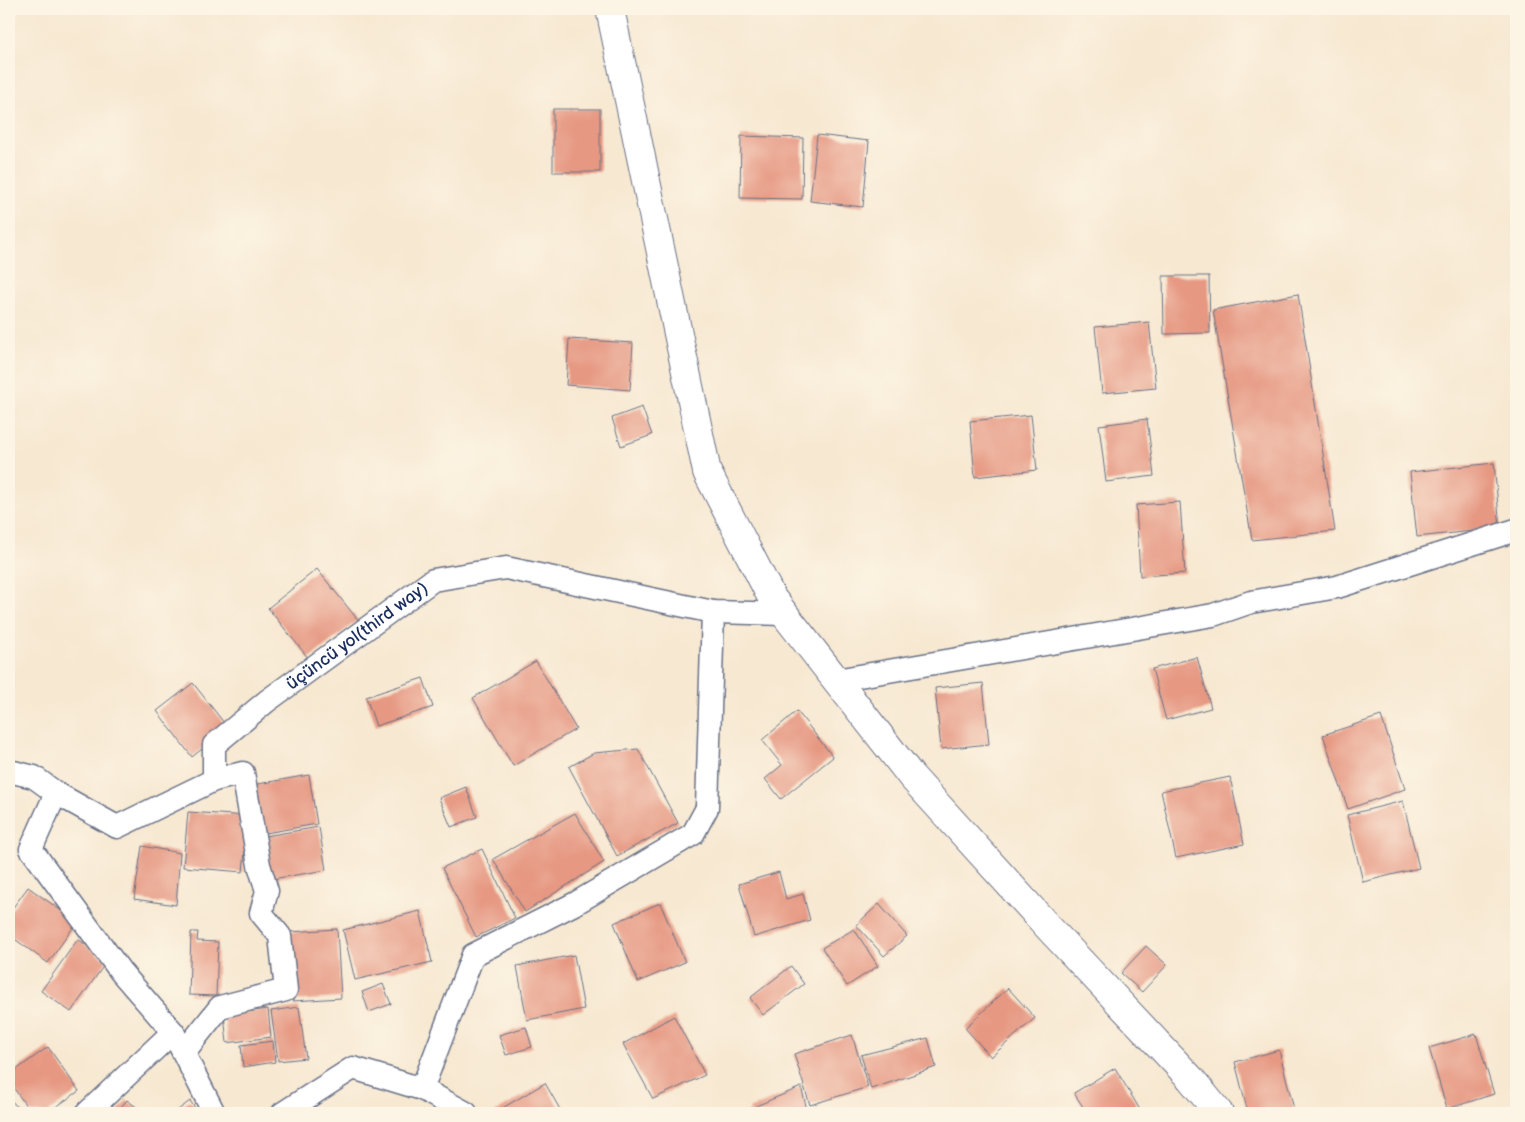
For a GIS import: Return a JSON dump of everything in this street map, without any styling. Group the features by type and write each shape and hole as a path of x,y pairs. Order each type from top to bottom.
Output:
{"street":[{"path":"610,9 706,472 772,598 912,777 1049,928 1191,1079 1219,1113"},
{"path":"836,680 1213,615 1251,602 1337,587 1516,530"},
{"name":"üçüncü yol(third way)","path":"214,780 214,745 267,701 433,580 506,568 713,612 784,614"},
{"path":"422,1089 473,955 576,903 694,834 708,808 713,612"},
{"path":"9,771 34,777 56,793 116,827 214,780 243,773 259,865 267,891 261,913 280,936 286,990 220,1007 185,1051"},
{"path":"56,793 31,849 121,972 173,1032 185,1051 214,1113"},
{"path":"87,1113 173,1032"},
{"path":"283,1113 353,1068 422,1089 466,1113"}],"building":[{"path":"553,109 600,109 600,172 553,172"},
{"path":"817,135 869,141 863,207 810,201"},
{"path":"741,136 803,138 802,199 740,198"},
{"path":"1163,276 1209,276 1210,333 1164,334"},
{"path":"1298,294 1335,531 1252,540 1213,310"},
{"path":"1149,322 1156,388 1102,393 1095,327"},
{"path":"569,339 633,343 630,390 566,385"},
{"path":"642,407 652,435 621,446 612,418"},
{"path":"1031,415 1037,470 975,477 970,421"},
{"path":"1147,419 1154,476 1106,482 1099,425"},
{"path":"1494,463 1500,528 1417,537 1410,472"},
{"path":"1180,502 1185,573 1140,576 1136,505"},
{"path":"317,569 358,620 309,659 268,608"},
{"path":"1197,657 1211,708 1166,720 1152,669"},
{"path":"536,661 576,729 513,766 473,698"},
{"path":"423,678 433,707 376,726 366,697"},
{"path":"193,683 228,728 192,757 157,711"},
{"path":"983,683 989,744 941,749 935,688"},
{"path":"797,711 833,757 781,799 765,779 782,765 762,740"},
{"path":"1381,716 1405,789 1348,809 1323,735"},
{"path":"638,749 678,823 617,856 569,767 594,753"},
{"path":"309,775 317,824 260,834 252,785"},
{"path":"1230,777 1244,844 1176,858 1161,791"},
{"path":"466,787 477,817 451,827 439,798"},
{"path":"1403,801 1419,868 1363,882 1347,815"},
{"path":"188,812 248,816 243,872 183,867"},
{"path":"575,813 604,862 525,912 493,859"},
{"path":"319,827 326,870 266,880 259,837"},
{"path":"142,846 180,853 176,905 134,899"},
{"path":"482,849 515,918 476,937 442,868"},
{"path":"779,872 786,899 803,894 810,920 754,937 739,884"},
{"path":"28,887 77,922 48,963 9,935 9,913"},
{"path":"660,903 685,962 638,982 614,923"},
{"path":"879,904 907,936 884,956 856,925"},
{"path":"420,911 432,962 355,980 343,930"},
{"path":"337,929 341,998 293,1001 289,932"},
{"path":"854,929 878,966 847,986 822,948"},
{"path":"191,932 198,932 197,941 218,942 216,996 189,995"},
{"path":"78,939 107,961 71,1012 41,991"},
{"path":"1146,946 1167,965 1142,992 1121,973"},
{"path":"574,955 584,1009 527,1020 517,966"},
{"path":"791,966 804,984 763,1015 750,998"},
{"path":"383,984 391,1004 369,1012 362,992"},
{"path":"1008,988 1035,1018 991,1057 965,1028"},
{"path":"299,1007 306,1058 278,1061 271,1011"},
{"path":"268,1009 271,1037 227,1043 224,1015"},
{"path":"674,1016 705,1075 653,1099 623,1044"},
{"path":"526,1027 532,1047 506,1055 499,1035"},
{"path":"1476,1034 1494,1094 1447,1109 1429,1048"},
{"path":"852,1035 868,1087 810,1105 794,1054"},
{"path":"928,1038 936,1067 871,1089 861,1055"},
{"path":"273,1041 275,1062 243,1067 241,1045"},
{"path":"48,1047 79,1091 47,1113 31,1113 9,1081 9,1075"},
{"path":"1279,1050 1295,1113 1248,1113 1235,1062"},
{"path":"1115,1068 1142,1113 1087,1113 1074,1093"},
{"path":"545,1083 562,1113 494,1113"},
{"path":"801,1087 808,1113 751,1113 749,1109"},
{"path":"9,1098 18,1108 12,1113 9,1113"},
{"path":"127,1100 140,1110 137,1113 116,1113"},
{"path":"190,1101 199,1113 174,1113"}]}
